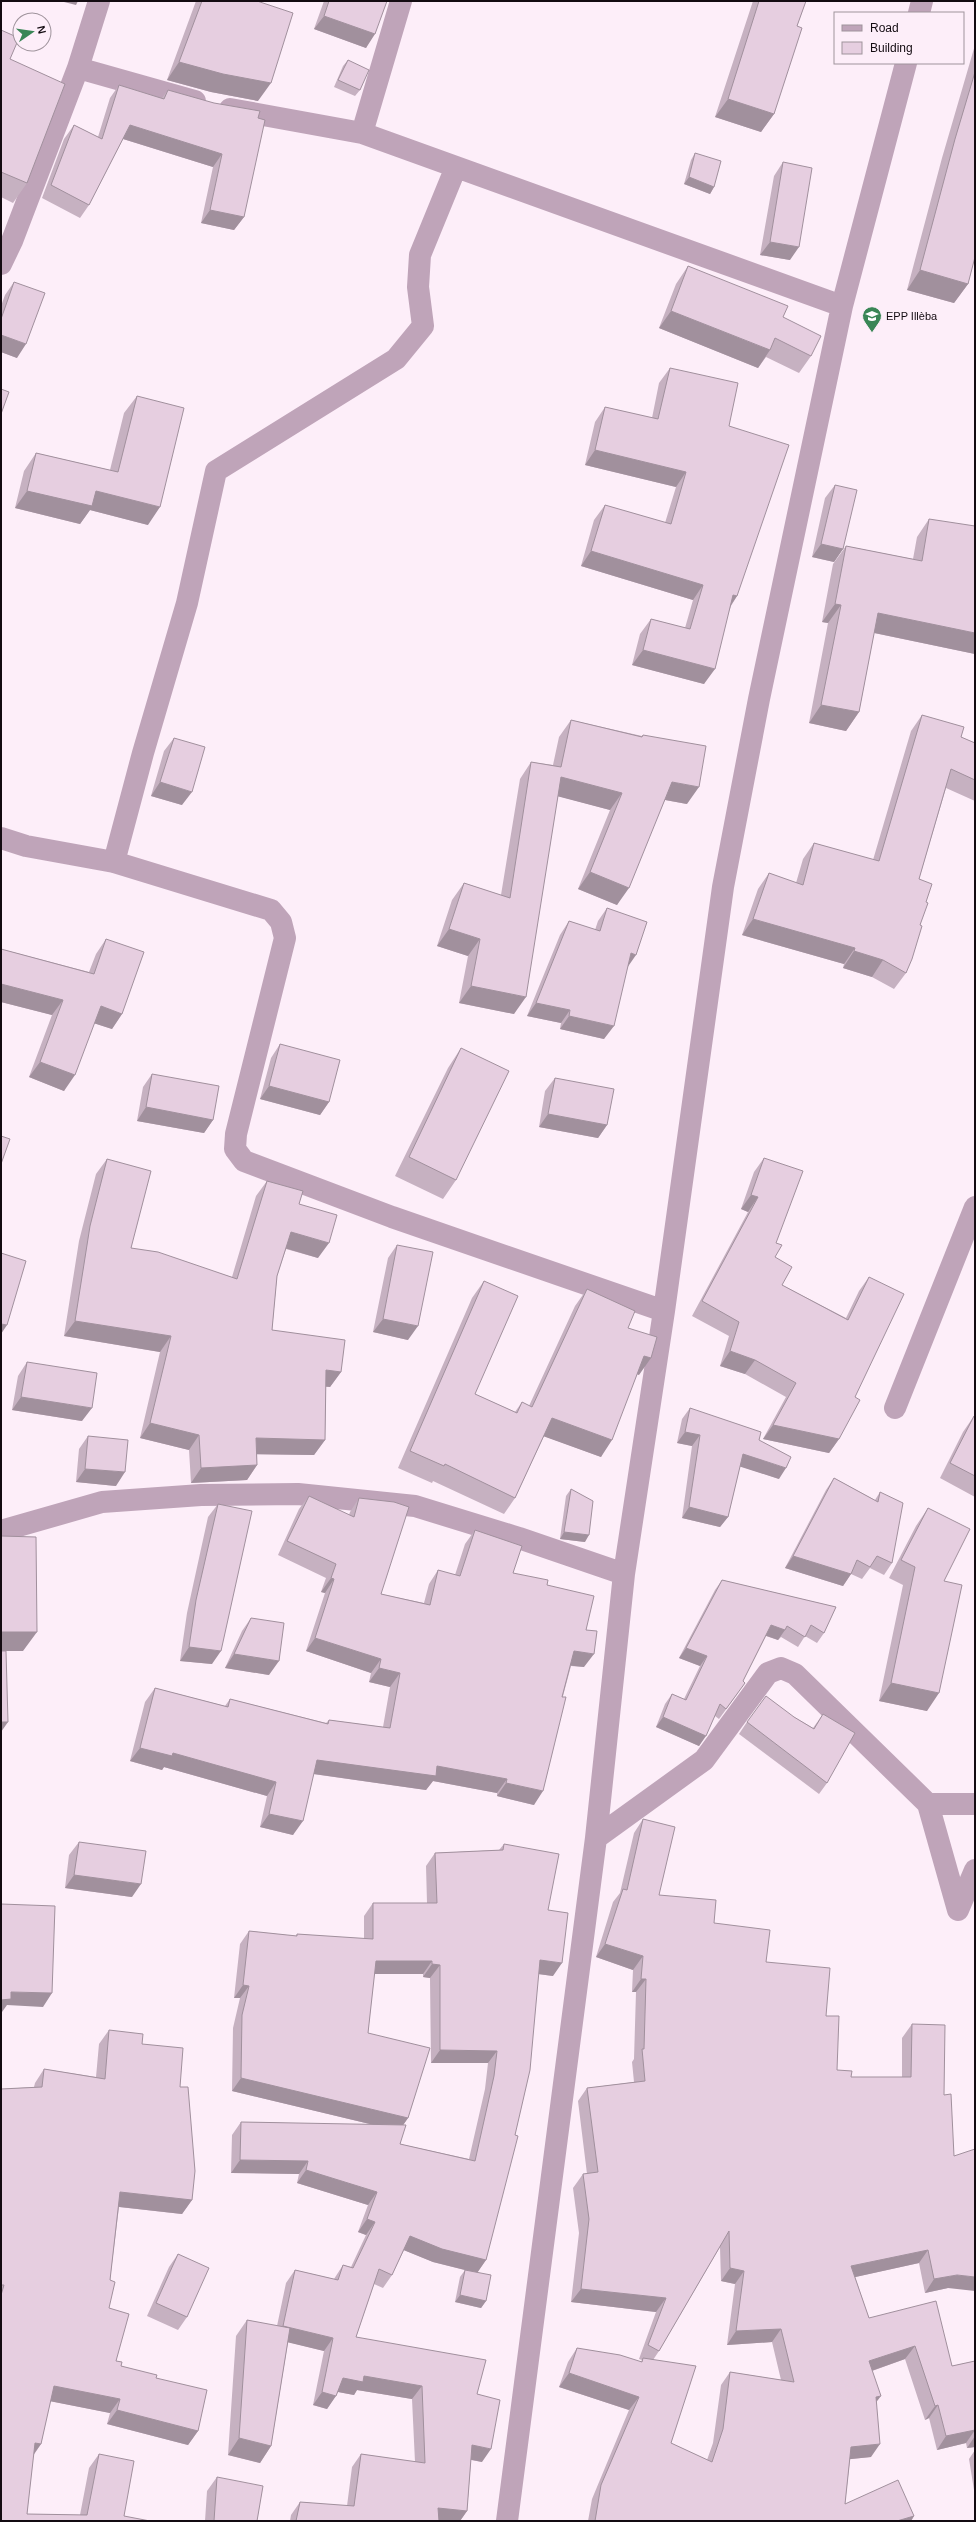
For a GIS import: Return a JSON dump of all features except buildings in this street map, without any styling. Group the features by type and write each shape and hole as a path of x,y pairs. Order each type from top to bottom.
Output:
{"street":[{"path":"1,264 6,238 78,68 99,1"},
{"path":"362,133 401,1"},
{"path":"919,12 922,1"},
{"path":"506,2521 596,1838 624,1574 664,1311 724,887 759,699 842,306 906,64"},
{"path":"78,68 208,104 362,133 842,306"},
{"path":"114,862 143,753 187,603 216,471 396,359 423,326 418,287 420,255 456,167"},
{"path":"1,838 26,846 114,862 271,910 281,922 285,938 236,1134 235,1149 244,1161 392,1217 664,1311"},
{"path":"895,1408 975,1207"},
{"path":"1,1531 102,1502 201,1495 298,1494 415,1506 520,1538 624,1574"},
{"path":"596,1838 704,1760 768,1673 781,1668 796,1674 928,1804 958,1910 975,1870"},
{"path":"928,1804 975,1804"}],"place":[{"name":"EPP Illèba","path":"872,333"}]}
